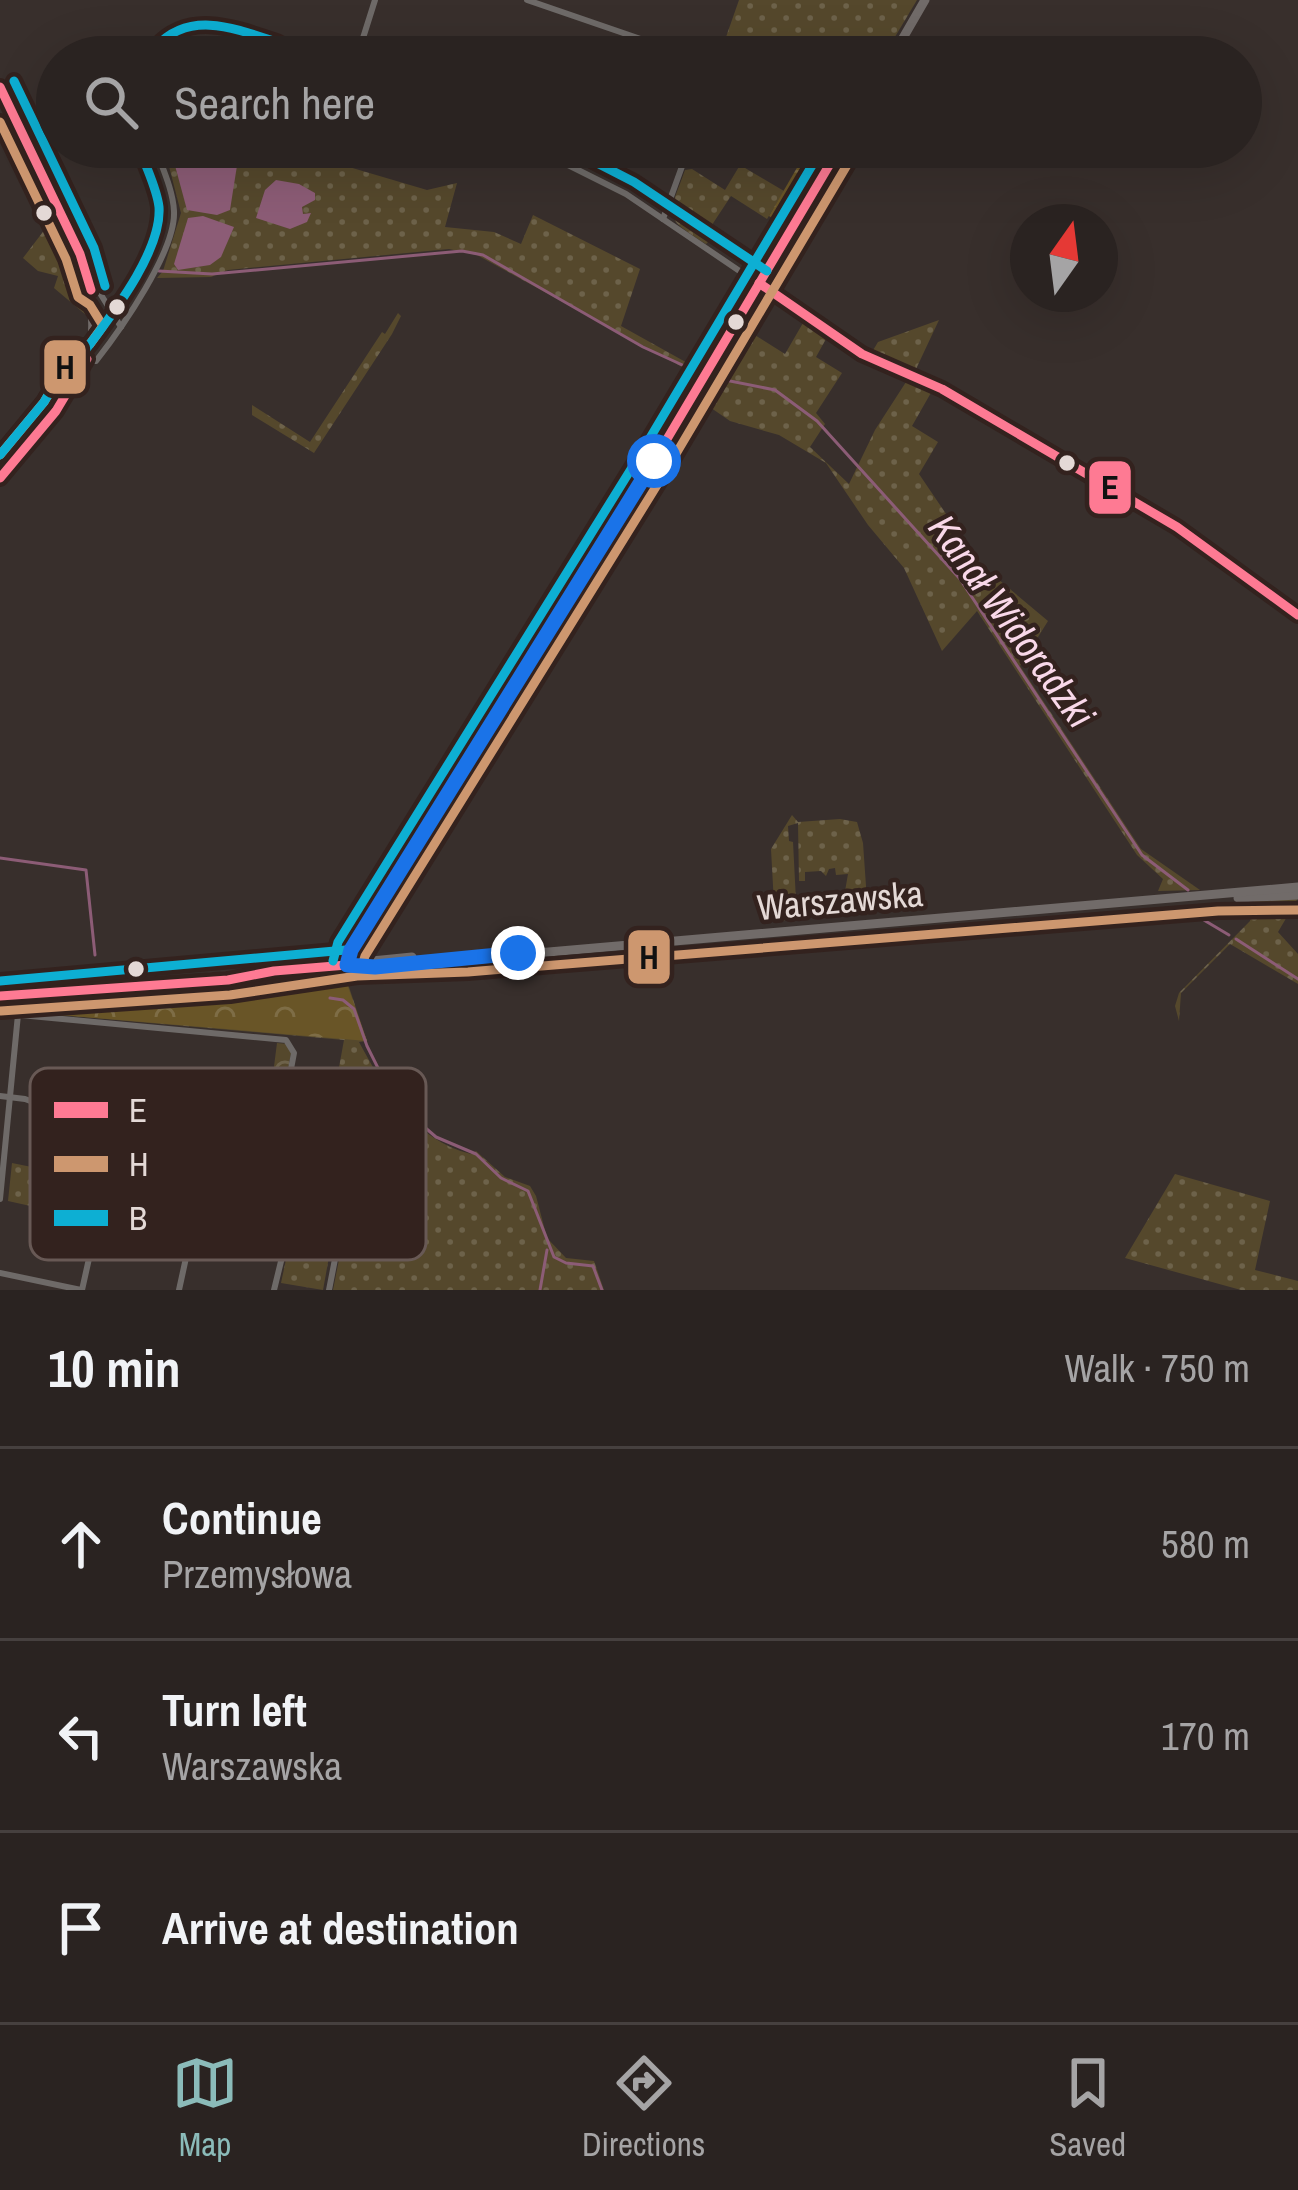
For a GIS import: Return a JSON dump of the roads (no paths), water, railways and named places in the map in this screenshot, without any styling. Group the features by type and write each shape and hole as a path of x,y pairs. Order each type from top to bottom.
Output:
{"street":[{"path":"364,36 375,0"},
{"path":"527,0 632,36"},
{"path":"904,36 925,0"},
{"path":"0,87 36,162"},
{"path":"0,478 56,411 87,359 93,326 91,290 80,254 39,168"},
{"path":"87,359 96,361 121,327 172,227 173,206 161,168"},
{"path":"576,168 663,219 862,354 942,389 1177,527 1298,615"},
{"path":"663,219 681,168"},
{"path":"347,965 351,950 828,168"},
{"path":"91,290 100,292 121,327"},
{"name":"Warszawska","path":"0,996 214,978 226,973 375,967 1298,891"},
{"path":"0,1199 20,994"},
{"path":"20,1015 286,1040 294,1053 291,1068"},
{"path":"0,1096 30,1102"},
{"path":"0,1273 82,1290 89,1260"},
{"path":"179,1290 186,1260"},
{"path":"274,1290 281,1260"},
{"path":"329,1290 335,1260"}],"waterway":[{"name":"Kanał Widoradzki","path":"159,271 212,274 462,251 483,255 643,347 700,373"},
{"name":"Kanał Widoradzki","path":"710,377 775,390 817,421 960,579 1142,855 1188,890"},
{"path":"0,858 86,870 95,955"},
{"name":"Kanał Widoradzki","path":"1192,913 1229,935"},
{"name":"Kanał Widoradzki","path":"1236,939 1298,979"},
{"path":"330,998 354,1009 378,1068"},
{"path":"426,1128 476,1154 501,1178 528,1191 554,1257 593,1266 602,1290"},
{"path":"540,1290 547,1250"}]}
